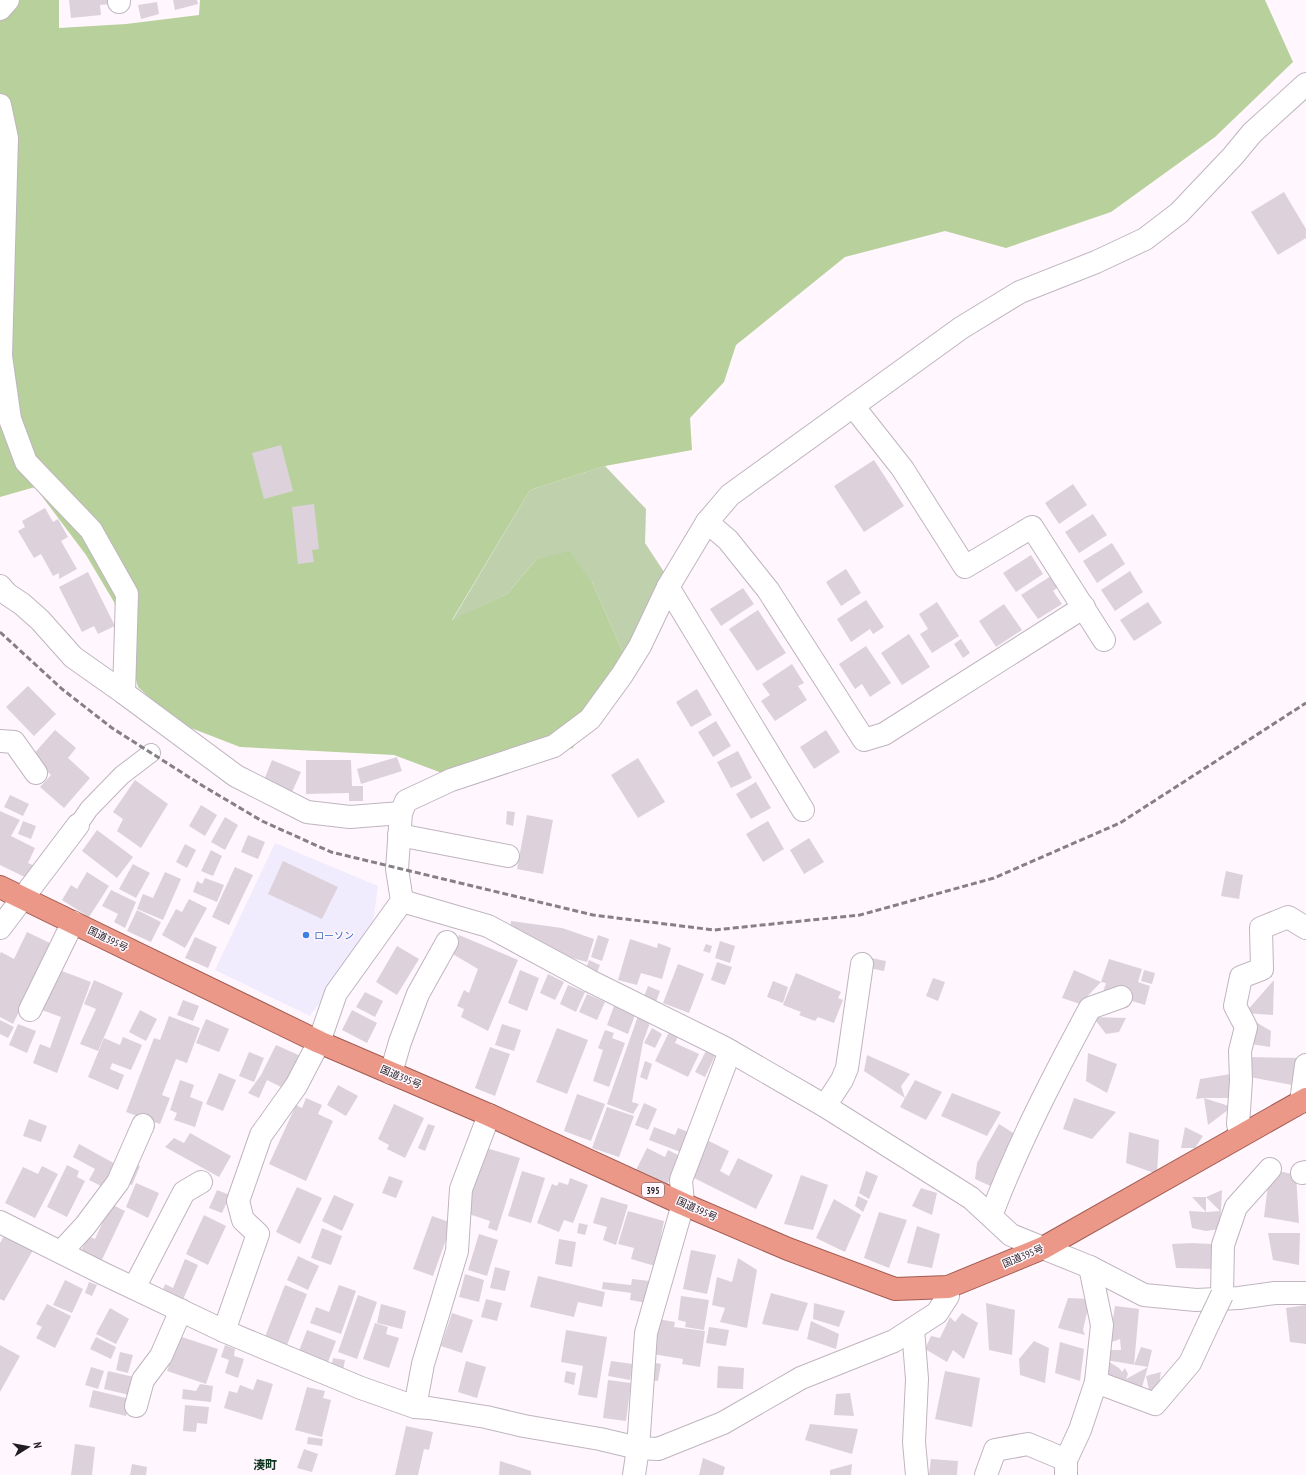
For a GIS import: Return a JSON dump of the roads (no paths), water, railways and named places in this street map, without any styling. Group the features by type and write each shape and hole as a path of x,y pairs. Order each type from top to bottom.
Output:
{"highway":[{"name":"国道395号","path":"0,887 319,1042 489,1115 683,1204 788,1249 895,1289 948,1287 1044,1248 1241,1135 1304,1101"}],"street":[{"path":"0,9 8,0"},
{"path":"224,1331 258,1234 243,1220 238,1201 261,1135 296,1086 319,1042 336,993 402,901 397,869 401,813 406,801 451,780 554,746 590,719 622,675 640,646 668,588 707,522 730,495 961,328 1020,292 1096,262 1145,239 1180,213 1233,156 1252,133 1306,84"},
{"path":"0,105 7,138 2,264 1,356 10,419 26,462 91,530 127,594 124,693"},
{"path":"853,406 902,468 965,567 1032,527 1104,640"},
{"path":"707,522 728,540 768,590 864,740 884,734 1084,607"},
{"path":"0,586 7,594 22,604 40,620 73,657 236,776 307,812 350,817 401,813"},
{"path":"668,588 803,810"},
{"path":"0,741 14,742 36,772"},
{"path":"0,928 89,809 122,775 151,753"},
{"path":"399,835 508,856"},
{"path":"402,901 488,926 590,981 730,1051 825,1106 971,1198 1011,1235 1090,1267 1144,1295 1196,1300 1239,1298 1275,1293 1306,1293"},
{"path":"1241,1135 1238,1124 1241,1081 1240,1051 1246,1027 1235,1006 1241,977 1262,969 1261,928 1288,917 1306,928"},
{"path":"30,1010 73,922"},
{"path":"391,1073 400,1042 418,994 447,942"},
{"path":"825,1106 842,1080 847,1068 862,964"},
{"path":"991,1216 1006,1175 1023,1139 1090,1008 1121,997"},
{"path":"634,1475 638,1448 646,1333 683,1204 681,1180 730,1051"},
{"path":"1304,1101 1306,1065"},
{"path":"415,1407 423,1364 457,1251 461,1189 489,1115"},
{"path":"61,1252 85,1226 118,1182 143,1125"},
{"path":"1096,1382 1155,1404 1190,1363 1222,1295 1223,1245 1236,1207 1270,1169"},
{"path":"134,1288 184,1192 201,1182"},
{"path":"0,1222 224,1331 361,1388 415,1407 486,1417 524,1426 600,1439 638,1448 658,1449 723,1423 801,1378 894,1341 937,1314 948,1296 948,1287"},
{"path":"986,1475 995,1450 1028,1444 1066,1467 1096,1382 1102,1325 1090,1267"},
{"path":"136,1406 143,1380 161,1356 181,1310"},
{"path":"913,1329 917,1379 914,1442 917,1475"}],"railway":[{"path":"0,632 62,689 112,728 203,786 262,821 331,852 593,915 714,930 860,915 994,878 1120,823 1306,703"}],"place":[{"name":"ローソン","path":"306,935"}],"district":[{"name":"湊町","path":"265,1464"}]}
